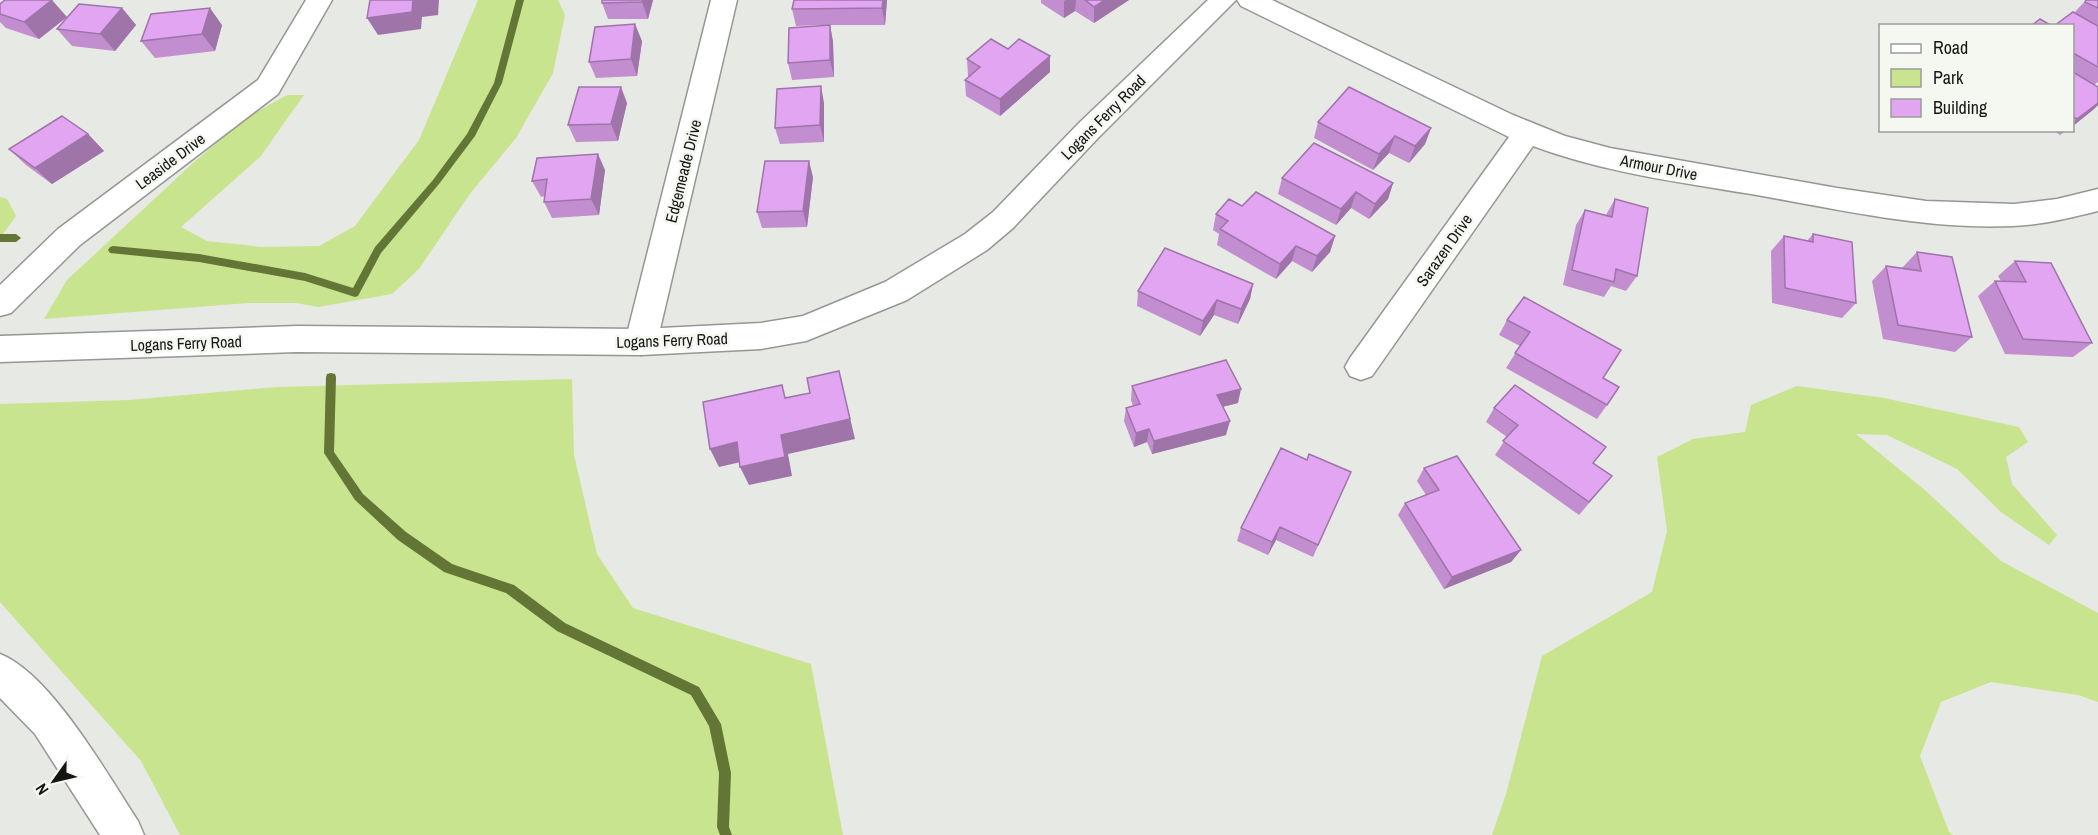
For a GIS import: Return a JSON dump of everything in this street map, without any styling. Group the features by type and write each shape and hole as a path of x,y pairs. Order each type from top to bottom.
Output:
{"street":[{"name":"Leaside Drive","path":"0,303 69,237 268,87 319,0"},
{"name":"Edgemeade Drive","path":"641,342 724,0"},
{"name":"Logans Ferry Road","path":"0,349 297,339 641,342 761,336 806,328 896,291 976,242 1003,220 1089,130 1222,0"},
{"name":"Armour Drive","path":"1250,0 1527,133 1590,153 1653,167 1922,210 1990,215 2035,213 2060,210 2098,200"},
{"name":"Sarazen Drive","path":"1361,368 1527,133"},
{"path":"0,672 49,721 124,835"}],"green space":[{"path":"478,0 558,0 565,15 553,73 516,138 469,195 419,269 392,294 318,307 296,303 248,303 44,319 67,280 193,163 246,118 287,95 304,95 260,157 181,227 207,241 262,247 319,246 355,226 419,140"},
{"path":"0,197 7,199 16,216 0,238"},
{"path":"572,379 574,455 597,554 633,608 811,664 843,835 180,835 141,761 0,602 0,404 129,400 277,387"},
{"path":"1797,386 1884,398 2019,427 2028,442 2006,457 2012,484 2057,535 2049,545 2001,512 1957,469 1887,435 1856,434 1926,491 2001,561 2098,613 2098,702 2078,695 1991,682 1941,702 1920,756 1949,832 1953,835 1492,835 1506,794 1542,656 1652,592 1667,531 1657,457 1693,439 1745,432 1751,405"}],"building":[{"path":"5,0 52,0 24,22 0,14 0,4"},
{"path":"370,0 413,0 412,12 367,18"},
{"path":"602,0 643,0 642,2 602,3"},
{"path":"794,0 883,0 882,8 792,9"},
{"path":"1085,0 1105,0 1094,7"},
{"path":"2086,0 2098,0 2098,8 2085,2"},
{"path":"79,4 122,8 100,34 57,29"},
{"path":"210,8 202,34 141,41 151,14"},
{"path":"2073,12 2098,26 2098,67 2074,54 2074,24 2057,24"},
{"path":"2040,19 2049,24 2034,24"},
{"path":"635,24 631,59 589,62 595,27"},
{"path":"830,25 830,60 788,63 789,28"},
{"path":"991,39 1008,49 1019,39 1050,56 1000,99 965,80 980,67 967,59"},
{"path":"2074,73 2098,87 2098,103 2077,119 2074,117"},
{"path":"821,86 820,125 775,128 777,89"},
{"path":"579,87 621,87 611,124 568,125"},
{"path":"1349,87 1431,128 1415,146 1395,136 1379,154 1318,122"},
{"path":"62,116 88,134 35,168 9,149"},
{"path":"1314,143 1393,183 1375,204 1356,192 1341,209 1282,178"},
{"path":"598,154 591,199 544,202 547,179 532,181 537,158"},
{"path":"765,161 809,161 803,211 757,212"},
{"path":"1256,192 1335,236 1317,256 1296,246 1280,264 1220,229 1228,221 1216,214 1229,199 1242,206"},
{"path":"1615,199 1648,208 1637,276 1616,269 1614,282 1572,270 1585,210 1612,217"},
{"path":"1813,234 1852,242 1856,303 1785,288 1784,236 1813,242"},
{"path":"1165,248 1253,284 1241,309 1217,300 1203,321 1138,291"},
{"path":"1917,252 1952,257 1972,337 1898,325 1886,266 1921,271"},
{"path":"2015,261 2051,263 2092,343 2023,339 1995,281 2026,282"},
{"path":"1524,297 1621,350 1603,378 1619,387 1607,405 1515,353 1530,332 1507,320"},
{"path":"1226,360 1241,389 1217,395 1230,421 1154,441 1149,429 1136,433 1126,408 1140,404 1132,386"},
{"path":"839,371 850,419 781,435 785,457 740,467 737,442 710,449 703,402 782,385 785,398 810,393 807,378"},
{"path":"1515,385 1606,447 1593,463 1612,476 1589,502 1503,441 1518,425 1494,408"},
{"path":"1281,448 1307,460 1309,454 1351,472 1318,545 1280,527 1272,542 1241,528"},
{"path":"1457,456 1521,550 1452,577 1405,503 1439,490 1424,468"}],"waterway":[{"path":"113,250 199,258 305,277 355,293 378,250 436,182 471,136 498,83 520,0"},
{"path":"0,238 16,238"},
{"path":"331,377 329,453 359,497 402,536 448,568 510,589 561,627 695,691 715,724 725,773 723,827 726,835"}]}
